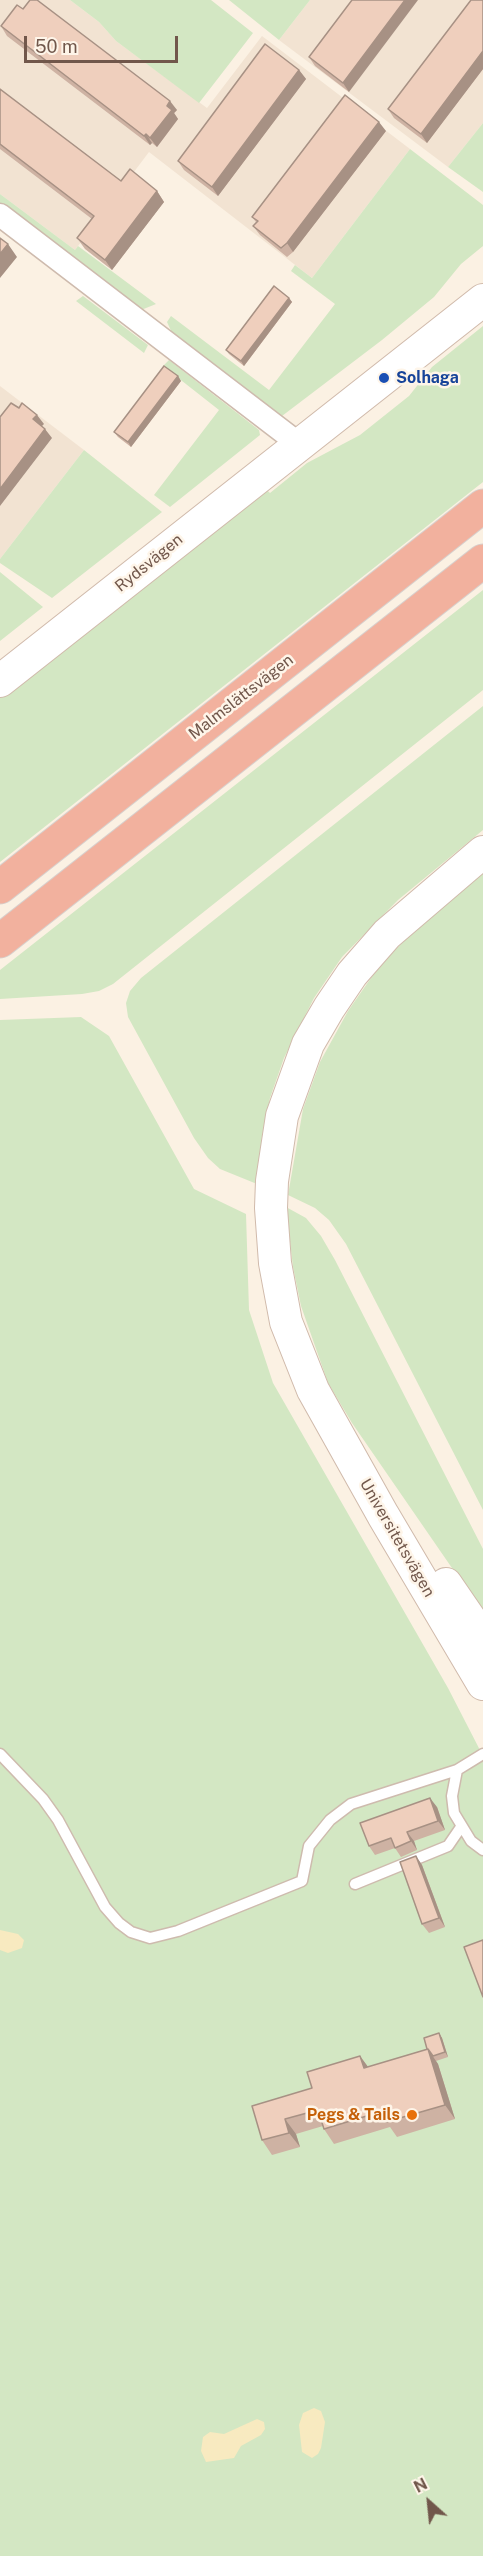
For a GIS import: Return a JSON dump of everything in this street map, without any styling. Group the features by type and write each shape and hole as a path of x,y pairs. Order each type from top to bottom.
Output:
{"highway":[{"name":"Malmslättsvägen","path":"0,887 483,506"},
{"path":"0,941 483,561"}],"main road":[{"name":"Rydsvägen","path":"0,681 483,300"},
{"name":"Universitetsvägen","path":"483,852 387,934 352,974 314,1035 294,1079 282,1116 272,1181 273,1235 286,1322 313,1390 382,1515 483,1684"},
{"name":"Universitetsvägen","path":"313,1390 483,1638"}],"street":[{"path":"0,215 298,444"}],"lane":[{"path":"0,1754 43,1799 58,1820 112,1915 131,1932 150,1938 178,1931 302,1881 309,1846 330,1820 351,1804 456,1770 483,1754"},
{"path":"456,1770 452,1796 454,1813 471,1841 483,1850"},
{"path":"356,1884 448,1846 461,1827"}],"shaded area":[{"path":"0,0 70,0 99,22 116,41 207,108 262,36 410,149 312,278 149,152 75,250 0,194"},
{"path":"310,0 483,0 483,123 448,167 279,40"},
{"path":"0,386 84,450 0,559"}],"green space":[{"path":"70,0 211,0 253,33 199,103 116,41 99,22"},
{"path":"229,0 310,0 279,40"},
{"path":"483,123 483,192 448,167"},
{"path":"410,149 483,205 483,246 461,264 434,297 382,340 282,416 173,335 167,322 171,316 269,390 335,304 291,271 295,265 312,278"},
{"path":"0,194 75,250 78,246 156,304 141,310 0,204"},
{"path":"83,296 148,345 144,353 76,301"},
{"path":"483,326 483,482 0,862 0,697 265,488 270,493 307,463 360,435 409,396 432,367"},
{"path":"169,360 259,430 260,435 170,507 154,495 219,410 163,366"},
{"path":"84,450 162,512 52,598 0,563 0,559"},
{"path":"0,572 43,607 0,641"},
{"path":"483,590 483,690 113,984 99,991 82,994 0,999 0,970"},
{"path":"483,706 483,830 398,900 342,957 314,998 284,1058 270,1098 262,1136 257,1184 220,1169 208,1158 194,1138 128,1017 126,1003 130,991 141,978"},
{"path":"483,873 483,1510 346,1244 329,1220 315,1208 288,1195 303,1109 320,1062 348,1011 380,965 422,923"},
{"path":"81,1017 109,1036 194,1189 246,1214 249,1310 273,1383 448,1688 483,1756 483,2556 0,2556 0,1020"},
{"path":"286,1207 306,1218 321,1236 335,1260 483,1549 483,1613 352,1423 328,1383 301,1306 293,1267"}],"sand":[{"path":"0,1930 18,1934 24,1940 22,1948 8,1953 0,1950"},
{"path":"314,2408 321,2411 325,2422 321,2448 312,2458 302,2452 299,2425 303,2413"},
{"path":"257,2419 264,2422 265,2429 261,2435 241,2446 234,2458 206,2462 201,2451 203,2437 210,2432 224,2434"}],"building":[{"path":"30,0 37,0 170,101 167,106 172,110 150,138 146,134 144,136 1,26 17,5 23,9"},
{"path":"352,0 405,0 343,83 309,57"},
{"path":"471,0 483,0 483,51 421,134 388,109"},
{"path":"265,44 299,70 212,187 178,161"},
{"path":"0,89 121,181 130,169 157,191 105,260 77,238 94,216 0,144"},
{"path":"345,95 379,122 281,248 253,226 258,221 252,217"},
{"path":"0,238 8,244 0,254"},
{"path":"274,286 289,298 241,361 226,350"},
{"path":"164,366 178,376 128,442 114,432"},
{"path":"11,403 19,408 22,403 37,415 33,419 45,429 0,489 0,417"},
{"path":"430,1798 438,1821 407,1832 411,1841 395,1848 391,1838 369,1846 360,1823"},
{"path":"416,1856 439,1918 422,1924 400,1862"},
{"path":"483,1940 483,1997 464,1947"},
{"path":"439,2033 445,2052 433,2056 427,2049 424,2038"},
{"path":"428,2049 445,2105 386,2122 383,2111 324,2129 318,2110 285,2119 289,2133 262,2140 252,2106 312,2088 307,2072 360,2056 364,2068"}],"place":[{"name":"Solhaga","path":"384,378"},
{"name":"Pegs & Tails","path":"412,2115"}]}
